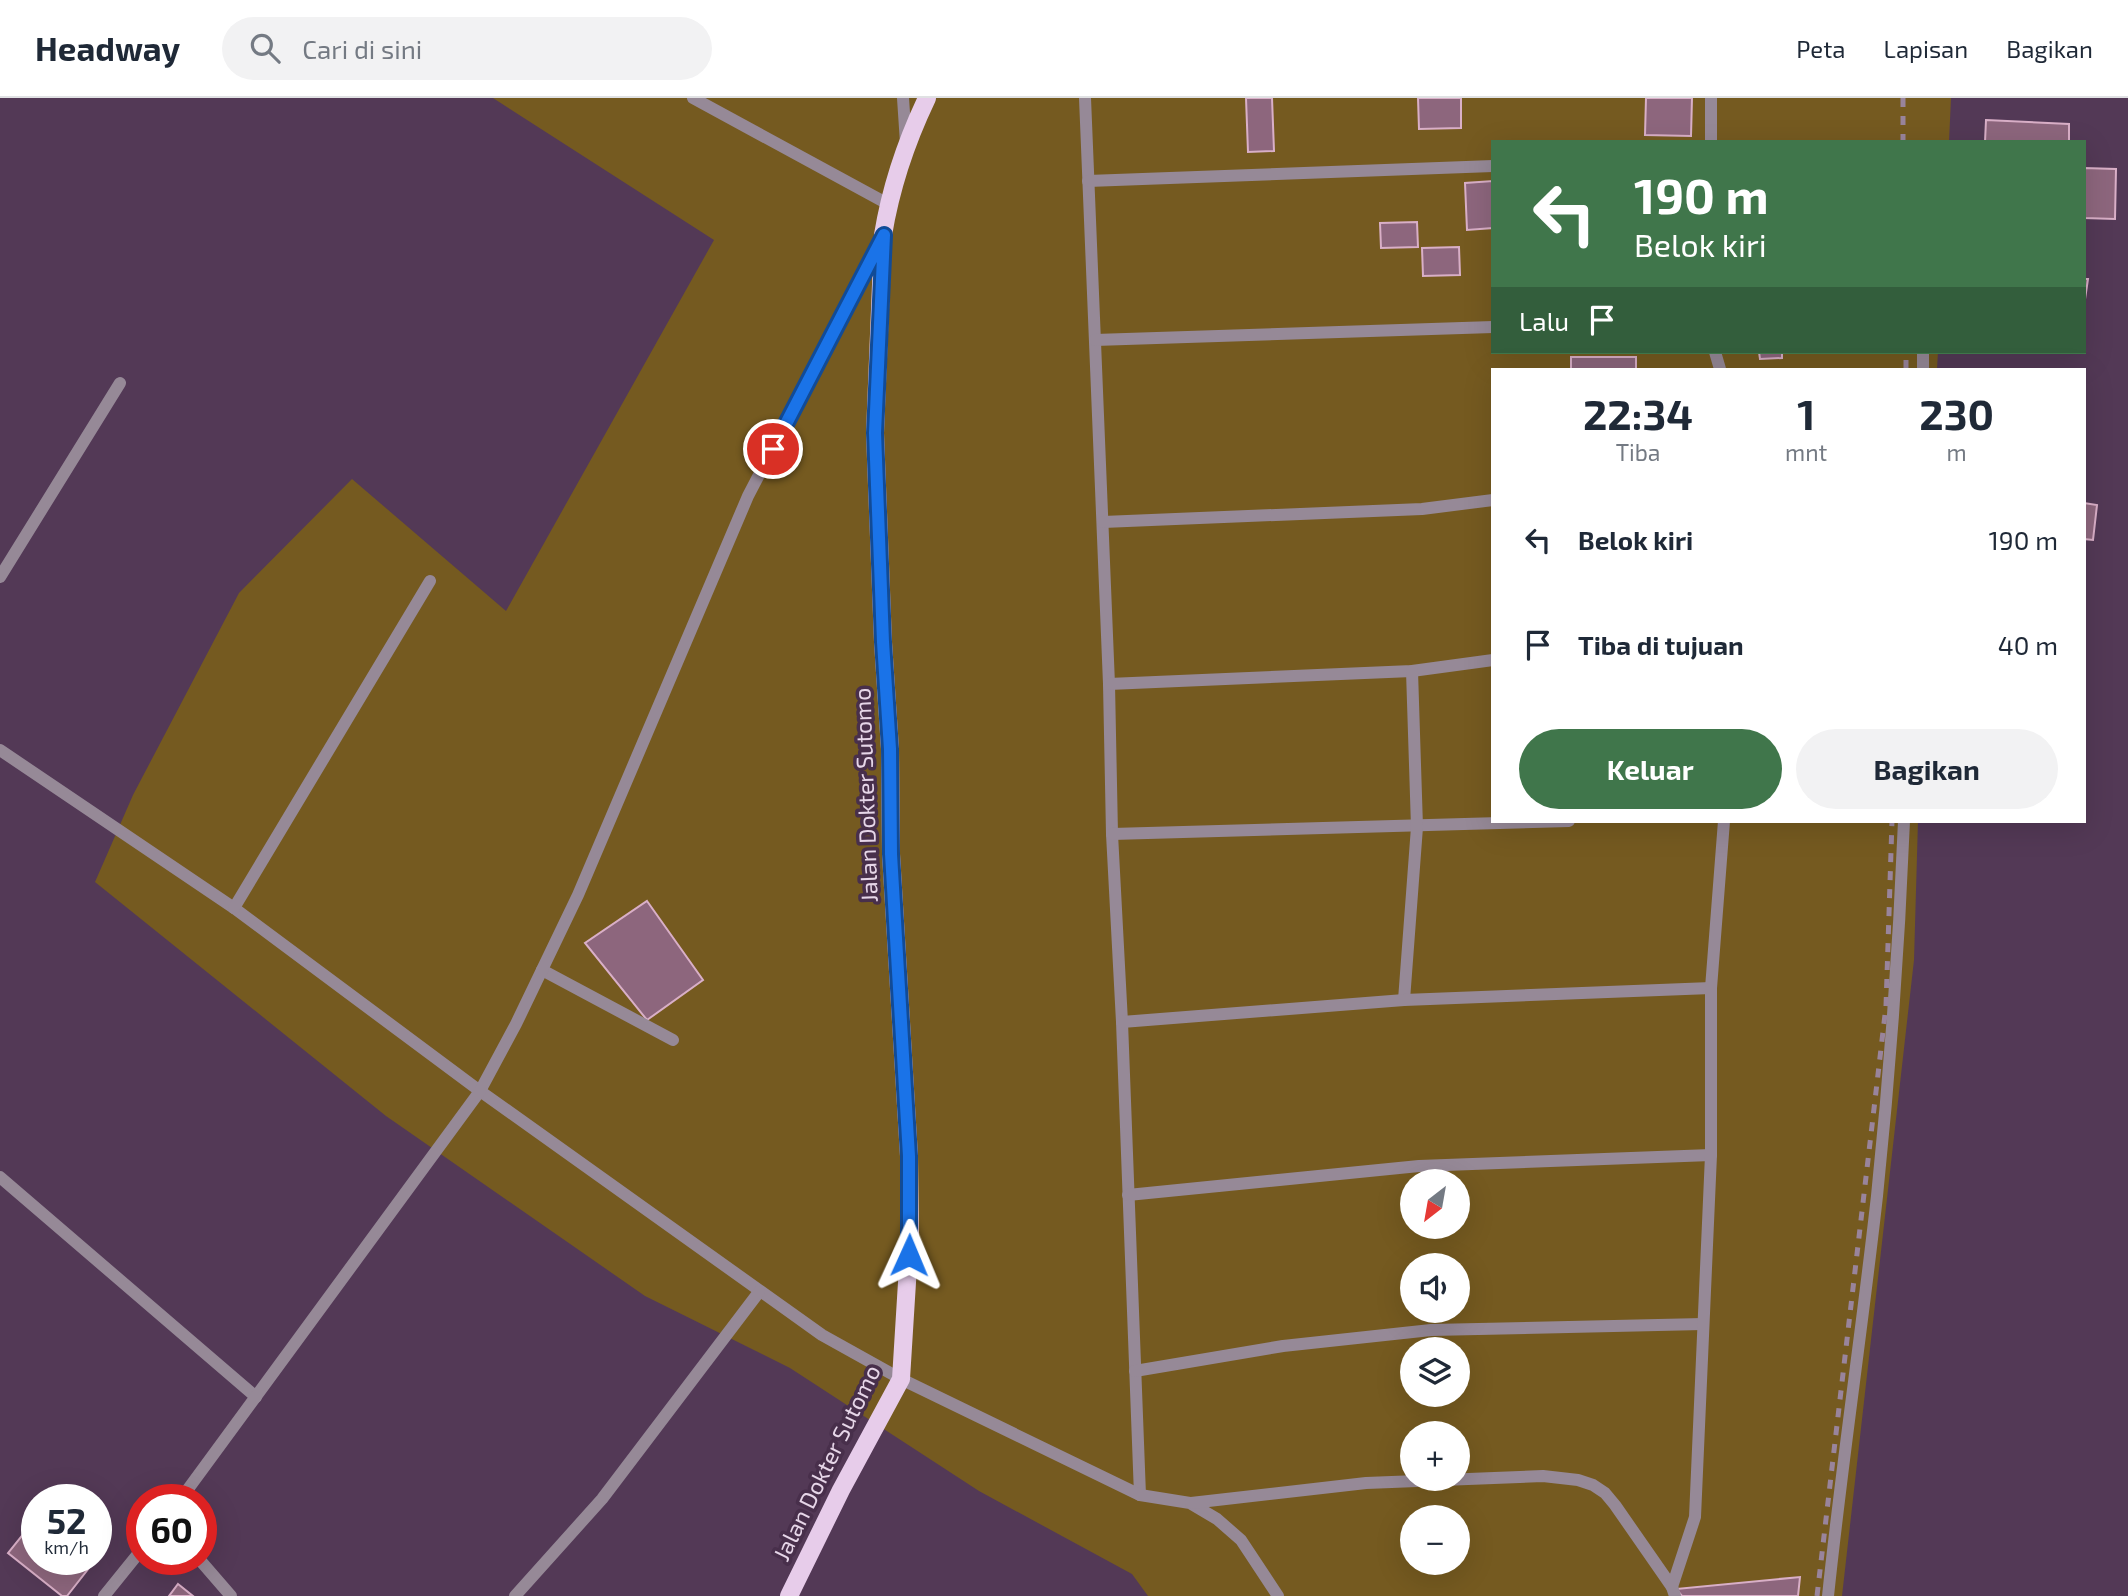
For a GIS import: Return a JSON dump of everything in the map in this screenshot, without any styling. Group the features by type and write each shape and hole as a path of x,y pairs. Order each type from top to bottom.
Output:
{"main road":[{"name":"Jalan Dokter Sutomo","path":"789,1596 841,1490 901,1379 910,1234 909,1156 891,854 890,749 875,433 884,235 888,204 906,144 927,98"}],"street":[{"path":"693,98 888,204"},
{"path":"903,98 906,144"},
{"path":"1085,98 1140,1495"},
{"path":"1710,140 1711,98"},
{"path":"1088,181 1491,166"},
{"path":"192,1484 480,1091 516,1024 578,895 748,496 884,235"},
{"path":"1095,340 1491,327"},
{"path":"0,577 120,383"},
{"path":"1103,522 1422,509 1491,500"},
{"path":"234,908 430,581"},
{"path":"1109,684 1412,671 1491,660"},
{"path":"1404,1000 1417,827 1412,671"},
{"path":"0,750 234,908 480,1091 759,1292 822,1335 901,1379 1140,1495 1190,1503 1366,1483 1543,1476 1578,1480 1605,1493 1674,1591"},
{"path":"1112,835 1518,823"},
{"path":"1674,1591 1695,1517 1711,1155 1711,988 1724,823"},
{"path":"1828,1596 1842,1463 1877,1196 1899,947 1904,823"},
{"path":"542,970 673,1040"},
{"path":"1122,1022 1404,1000 1711,988"},
{"path":"1128,1195 1419,1166 1711,1155"},
{"path":"0,1177 256,1397"},
{"path":"515,1596 602,1499 759,1292"},
{"path":"1135,1371 1283,1346 1431,1330 1703,1324"},
{"path":"1190,1503 1217,1519 1241,1540 1278,1596"},
{"path":"104,1596 126,1569"},
{"path":"213,1575 231,1596"}],"shaded area":[{"path":"493,98 1951,98 1949,140 1491,140 1491,354 1938,354 1937,368 1491,368 1491,823 1918,823 1914,960 1842,1596 1148,1596 1132,1574 979,1491 790,1368 645,1296 386,1116 95,882 133,795 239,593 352,479 506,611 714,240"}],"building":[{"path":"1246,98 1272,98 1274,151 1248,152"},
{"path":"1418,98 1461,98 1461,128 1419,129"},
{"path":"1646,98 1692,98 1691,136 1645,135"},
{"path":"1986,120 2069,124 2069,140 1985,140"},
{"path":"2086,168 2116,169 2115,219 2086,218"},
{"path":"1491,181 1491,228 1467,230 1465,183"},
{"path":"1417,222 1418,247 1381,248 1380,223"},
{"path":"1459,247 1460,275 1423,276 1422,248"},
{"path":"1759,354 1782,354 1782,358 1760,359"},
{"path":"1571,357 1636,357 1636,368 1571,368"},
{"path":"2086,503 2097,505 2093,540 2086,539"},
{"path":"647,901 703,980 647,1020 585,943"},
{"path":"21,1537 21,1563 8,1553"},
{"path":"36,1575 83,1575 67,1596 62,1596"},
{"path":"1800,1577 1798,1596 1682,1596 1676,1589"},
{"path":"178,1584 193,1596 169,1596"}],"railway":[{"path":"1903,98 1903,140"},
{"path":"1906,354 1906,368"},
{"path":"1817,1596 1886,1006 1892,823"}],"route":[{"path":"773,449 884,235 875,433 890,749 891,854 909,1156 909,1255"}]}
